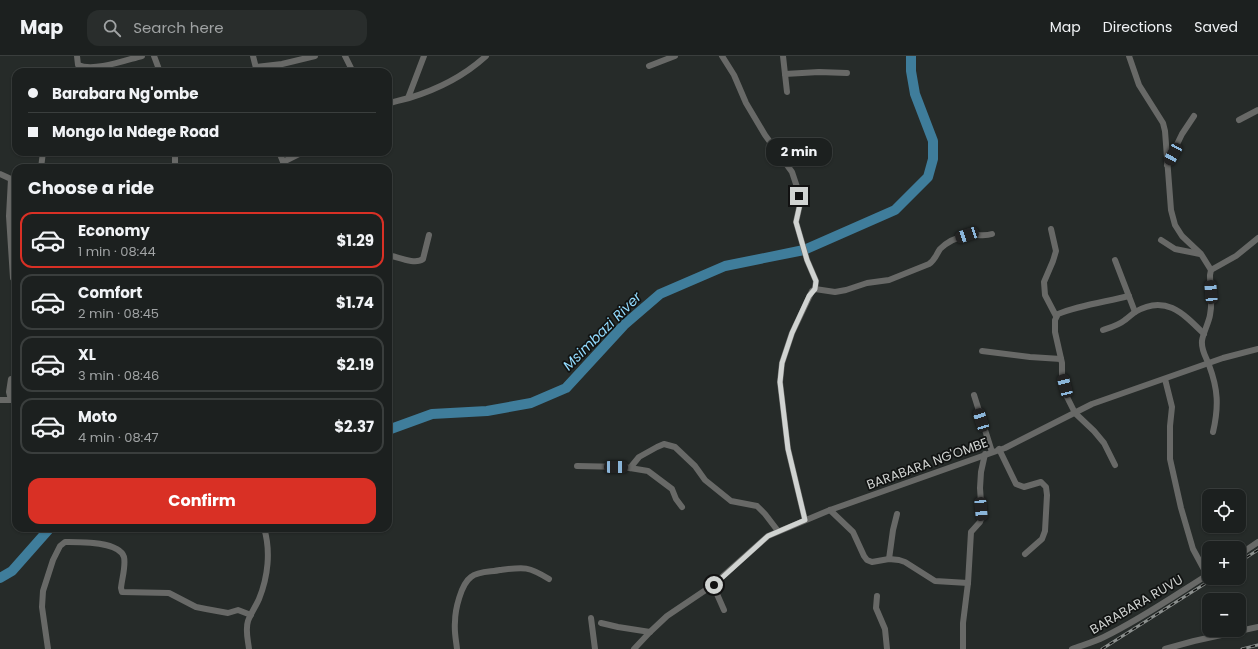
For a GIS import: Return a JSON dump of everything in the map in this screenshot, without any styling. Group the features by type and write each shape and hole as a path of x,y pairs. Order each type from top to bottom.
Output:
{"street":[{"path":"77,56 78,65 85,67 113,64 142,56"},
{"path":"154,56 158,68"},
{"path":"253,56 256,68"},
{"path":"265,68 315,56"},
{"path":"345,56 351,68"},
{"path":"408,98 424,56"},
{"path":"392,103 446,84 457,78 486,56"},
{"path":"649,66 674,56"},
{"path":"722,56 734,75 750,110 765,135 792,172 797,187 800,204 796,222 807,260 816,281 815,289 809,296 792,333 782,363 780,382 788,449 805,520"},
{"path":"783,56 787,92"},
{"path":"1129,56 1139,85 1163,122 1171,210 1175,225 1182,236 1201,254 1212,270 1210,279 1212,305 1207,328 1202,341 1204,355 1209,364 1218,396 1213,432"},
{"path":"785,74 819,72 847,73"},
{"path":"1239,120 1258,110"},
{"path":"1167,164 1182,134 1194,116"},
{"path":"281,156 283,162 295,156"},
{"path":"0,174 12,178"},
{"path":"12,194 9,216 12,262"},
{"path":"1051,229 1056,251 1044,282 1045,295 1056,316 1055,332 1061,359 1062,376 1068,397 1075,413 1104,443 1115,465"},
{"path":"815,289 835,292 867,283 889,280 929,264 934,260 940,249 949,242 967,235 987,236 992,234"},
{"path":"392,257 414,260 423,259 429,235"},
{"path":"1212,270 1236,256 1258,238"},
{"path":"1161,240 1175,249 1201,254"},
{"path":"1115,260 1135,312"},
{"path":"1056,316 1058,314 1081,307 1129,296"},
{"path":"1103,330 1115,326 1135,312 1154,305 1166,305 1179,311 1204,334"},
{"name":"BARABARA NG'OMBE","path":"634,649 667,616 714,585 768,536 778,531 830,510 992,452 1092,404 1258,349"},
{"path":"982,351 1030,358 1061,359"},
{"path":"10,379 9,392 12,398"},
{"path":"1165,379 1172,407 1170,426 1170,459 1181,508 1193,550 1202,564"},
{"path":"974,395 992,452"},
{"path":"0,400 12,400"},
{"path":"630,468 639,457 657,447 664,444 675,447 695,466 704,480 732,501 757,506 778,531"},
{"path":"999,449 1016,484 1024,487 1041,482 1046,487 1045,531 1042,538 1025,554"},
{"path":"962,649 971,532 980,522 982,517 980,488 981,472 985,454"},
{"path":"577,466 630,468 648,471 672,489 676,499 682,507"},
{"path":"830,510 853,532 867,560 872,562 889,559 905,562 935,581 968,583"},
{"path":"889,559 893,530 898,514"},
{"path":"249,649 247,630 248,622 266,580 268,546 265,532"},
{"path":"48,649 42,607 43,591 60,546 65,542 96,544 117,548 122,552 124,557 121,588 122,592 169,593 196,607 228,613 238,610 251,615"},
{"path":"1246,550 1258,542"},
{"path":"457,649 454,621 456,610 465,582 471,576 480,573 520,567 534,570 549,579"},
{"name":"BARABARA RUVU","path":"1072,649 1103,637 1134,621 1202,578"},
{"path":"714,585 724,610"},
{"path":"877,596 876,608 885,630 887,649"},
{"path":"592,618 596,649"},
{"path":"601,623 650,632"},
{"path":"1165,649 1258,627"}],"waterway":[{"name":"Msimbazi River","path":"392,429 432,414 487,411 531,403 566,388 624,325 660,294 725,266 804,250 895,210 928,177 933,159 933,141 915,94 911,71 911,56"},
{"name":"Msimbazi River","path":"0,578 12,571 46,532"}],"railway":[{"path":"1246,558 1258,550"},
{"path":"1102,649 1203,585"},
{"path":"1242,649 1258,645"}],"route":[{"path":"714,585 768,536 805,520 788,449 780,382 782,363 792,333 809,296 815,289 816,281 807,260 796,222 800,204 799,196"}]}
